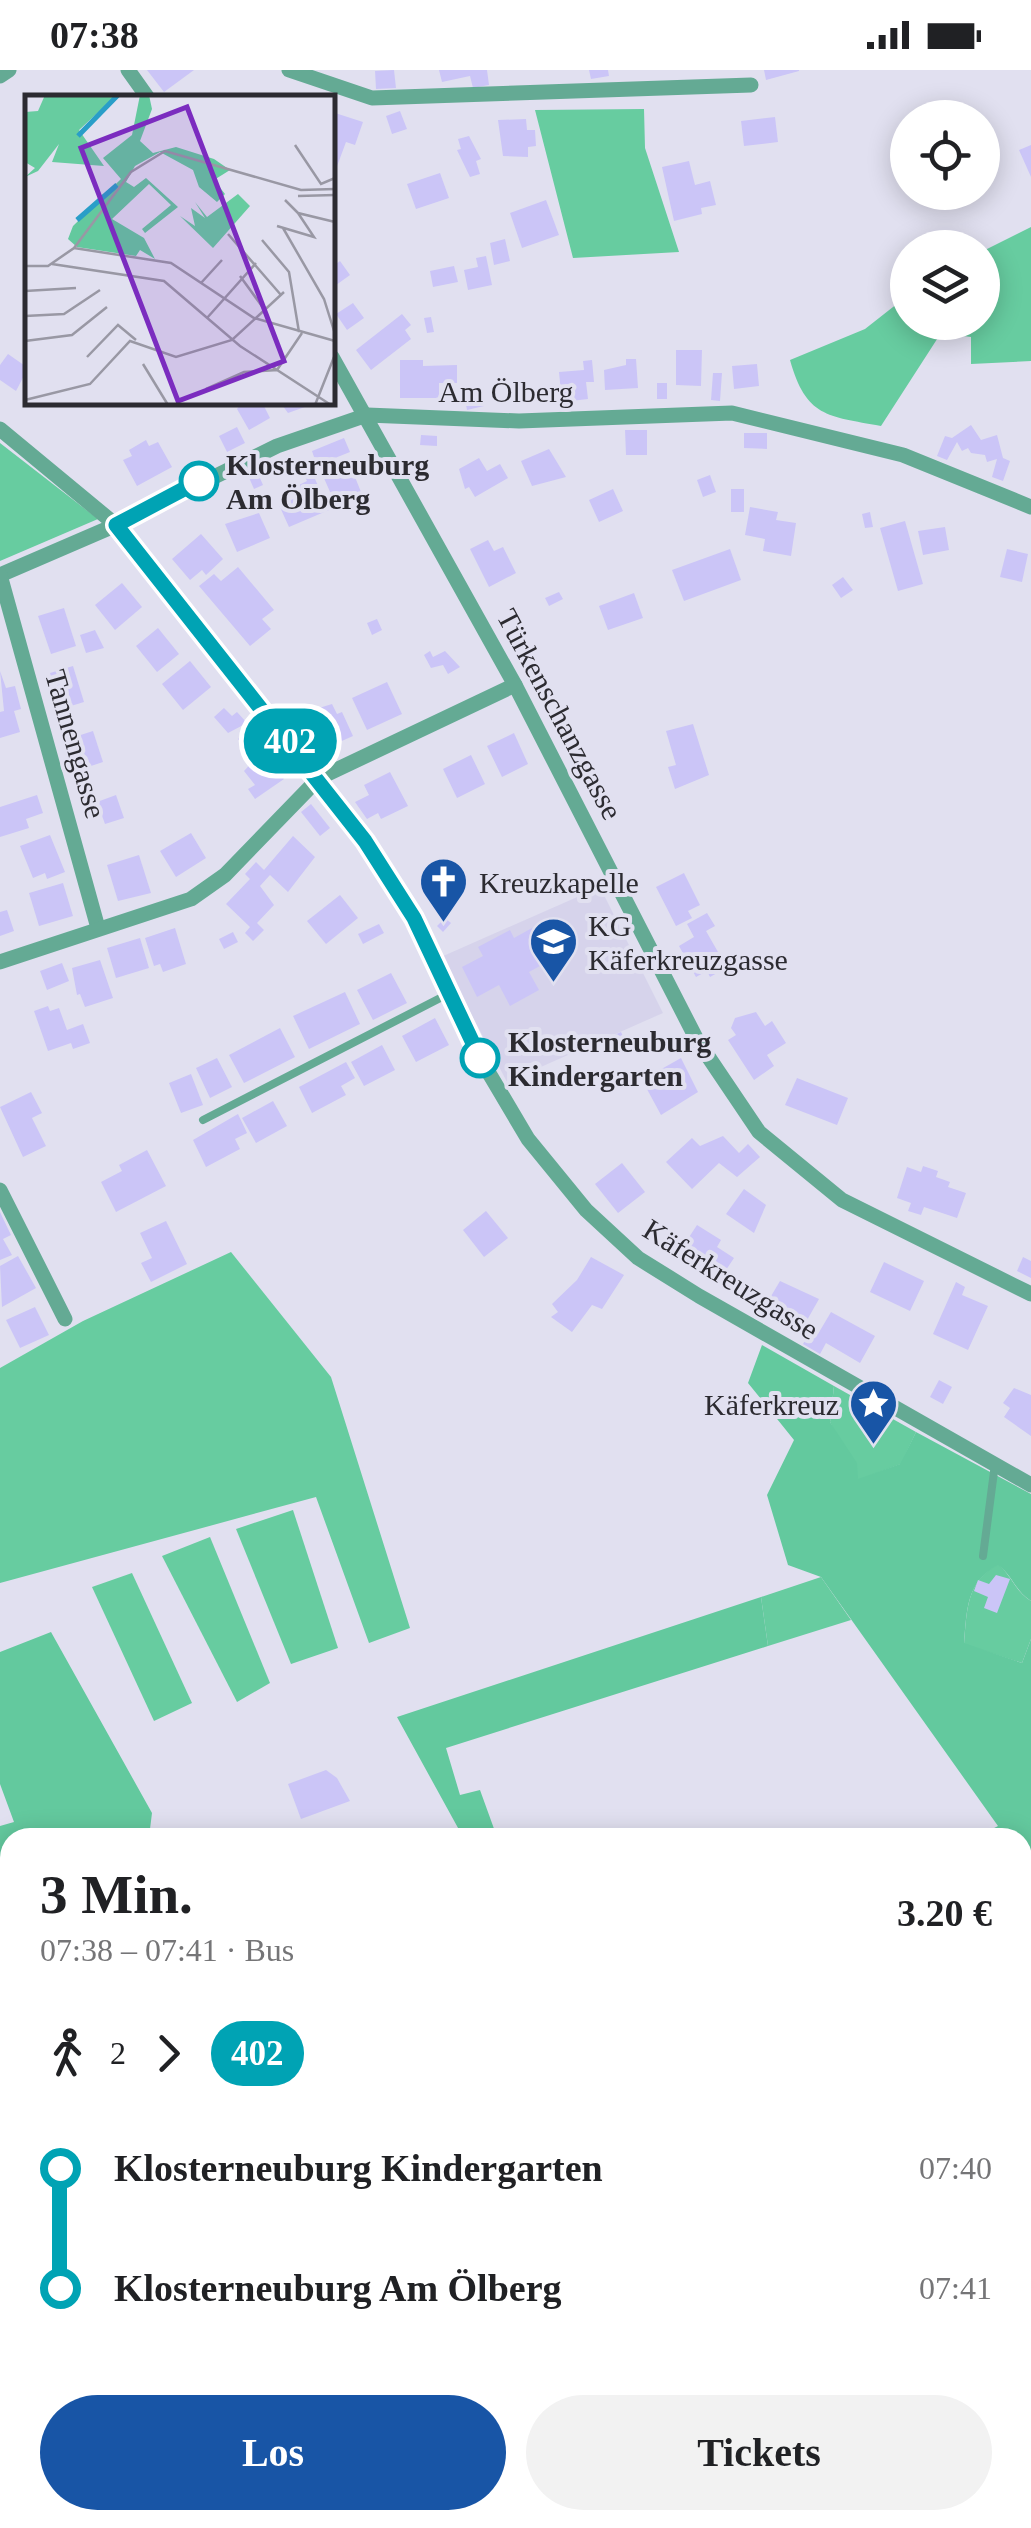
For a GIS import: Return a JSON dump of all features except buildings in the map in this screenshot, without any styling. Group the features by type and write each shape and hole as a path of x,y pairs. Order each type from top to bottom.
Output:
{"street":[{"path":"0,76 9,70"},
{"path":"128,70 146,95"},
{"path":"288,70 372,98 752,86"},
{"name":"Türkenschanzgasse","path":"335,362 515,685 698,1040 759,1132 842,1200 1031,1294"},
{"name":"Am Ölberg","path":"0,575 116,525 277,446 367,415 519,421 732,413 903,456 1031,507"},
{"name":"Käferkreuzgasse","path":"0,430 116,525 319,778 414,918 480,1058 528,1139 586,1210 638,1258 772,1342 1031,1485"},
{"name":"Tannengasse","path":"0,575 98,928"},
{"path":"0,962 191,899 226,875 319,778 515,685"},
{"path":"0,1190 65,1319"}],"lane":[{"path":"202,1120 450,993"},
{"path":"983,1556 995,1464"}],"shaded area":[{"name":"KG Käferkreuzgasse","path":"600,887 663,1013 507,1082 441,957"}],"green space":[{"path":"644,109 645,148 679,252 573,258 535,110"},
{"path":"1031,227 1031,361 971,364 971,340 1000,340 1000,242"},
{"path":"890,309 890,340 936,340 881,426 821,411 803,393 790,360 865,329"},
{"path":"0,443 98,519 0,561"},
{"path":"231,1252 331,1377 410,1628 369,1643 316,1497 0,1583 0,1368 83,1321"},
{"path":"762,1345 834,1386 830,1422 857,1463 858,1479 900,1464 916,1432 1031,1494 1031,1601 998,1565 974,1588 964,1643 1022,1663 1031,1639 1031,1828 994,1828 998,1826 821,1577 788,1565 767,1495 794,1440 748,1383"},
{"path":"834,1386 916,1432 901,1464 858,1480 830,1422"},
{"path":"293,1510 338,1648 291,1664 236,1529"},
{"path":"210,1537 270,1683 237,1702 162,1556"},
{"path":"998,1564 1031,1601 1031,1639 1022,1663 964,1644 974,1588"},
{"path":"132,1573 192,1703 154,1721 92,1587"},
{"path":"821,1577 851,1620 768,1646 761,1597"},
{"path":"761,1597 768,1646 446,1748 460,1795 480,1790 494,1828 458,1828 397,1717"},
{"path":"51,1632 152,1813 150,1828 0,1828 14,1822 0,1784 0,1652"}],"bus line":[{"name":"402","path":"199,481 116,525 365,841 414,918 480,1058"}],"place":[{"name":"Klosterneuburg Am Ölberg","path":"199,481"},
{"name":"Kreuzkapelle","path":"444,924"},
{"name":"KG Käferkreuzgasse","path":"553,984"},
{"name":"Klosterneuburg Kindergarten","path":"480,1058"},
{"name":"Käferkreuz","path":"874,1446"}]}
